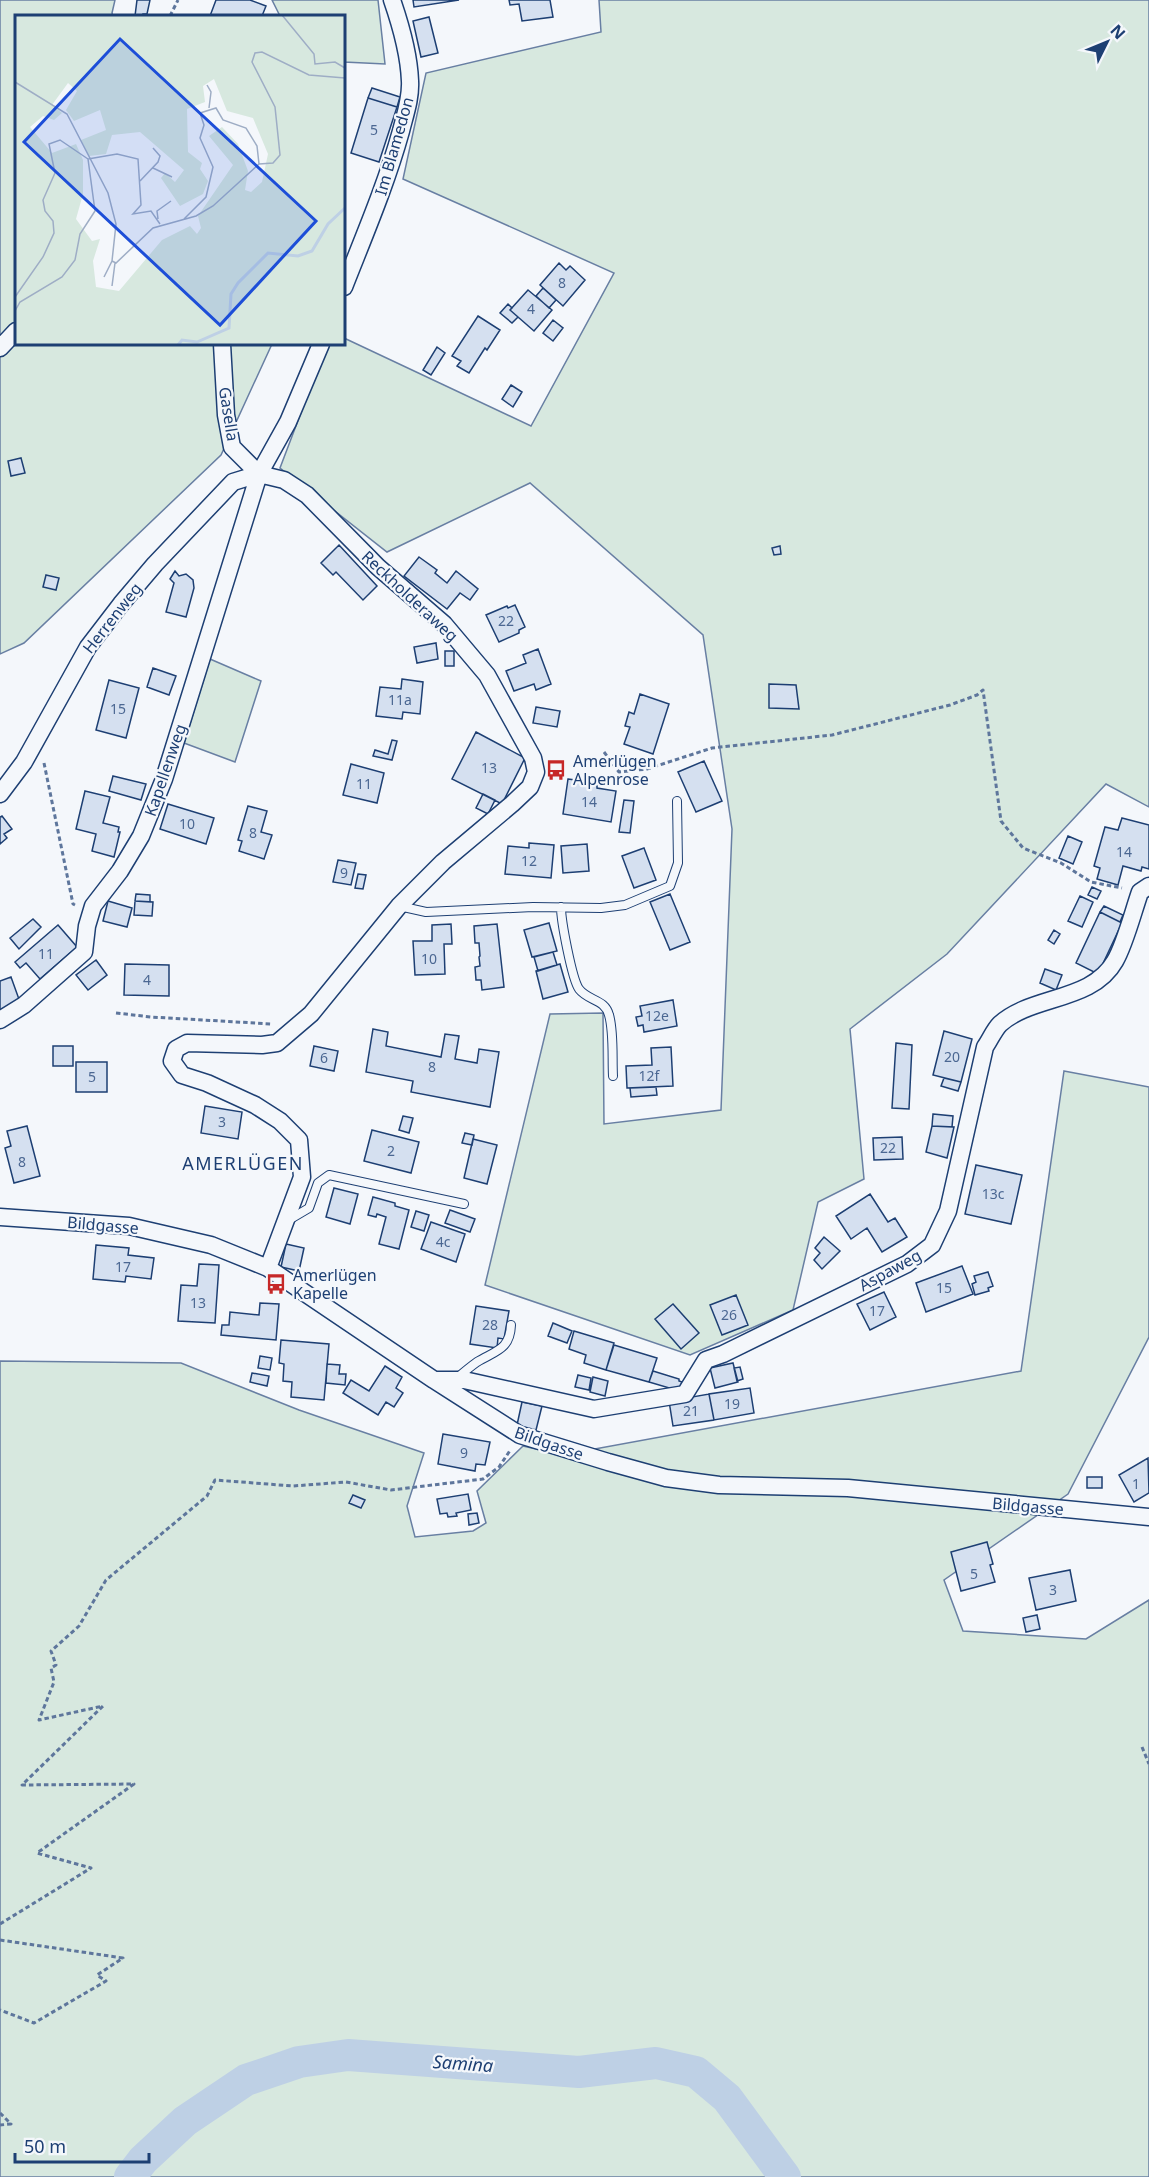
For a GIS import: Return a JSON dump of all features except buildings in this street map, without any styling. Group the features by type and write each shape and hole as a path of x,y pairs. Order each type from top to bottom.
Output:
{"street":[{"name":"Im Blamedon","path":"345,285 394,156 409,102 411,81 401,27 392,0"},
{"path":"0,348 15,332"},
{"name":"Gasella","path":"222,345 226,415 232,447 259,474"},
{"path":"259,474 288,422 321,345"},
{"name":"Herrenweg","path":"0,794 24,762 88,647 155,564 233,482 259,474"},
{"name":"Reckholderaweg","path":"259,474 284,480 307,495 378,567 444,624 487,675 534,758 536,772 530,787 443,862 399,906 312,1014 277,1043 262,1045 188,1043 176,1049 172,1061 182,1075 207,1083 255,1105 280,1120 298,1140 302,1177 268,1269"},
{"name":"Kapellenweg","path":"0,1020 24,1005 84,952 93,906 120,871 141,836 165,779 259,474"},
{"name":"Aspaweg","path":"434,1380 464,1380 594,1409 685,1394 706,1360 723,1354 907,1264 932,1245 948,1211 985,1047 999,1024 1026,1007 1081,989 1101,978 1115,962 1144,889"},
{"name":"Bildgasse","path":"0,1217 129,1226 211,1245 268,1269 520,1435 666,1478 719,1485 848,1488 1149,1517"}],"lane":[{"path":"399,906 426,912 533,907 601,908 625,905 670,886 678,864 677,801"},
{"path":"561,907 561,921 578,988 588,997 602,1002 609,1014 613,1076"},
{"path":"286,1221 309,1208 318,1183 329,1174 464,1204"},
{"path":"455,1380 474,1364 496,1353 510,1337 511,1325"}],"path":[{"path":"170,15 178,0"},
{"path":"604,752 619,772 647,769 712,748 832,735 950,705 977,695 983,690 1000,821 1023,848 1061,863 1091,882 1144,889"},
{"path":"39,735 73,904 91,914"},
{"path":"116,1013 297,1025"},
{"path":"0,1924 91,1868 37,1853 134,1784 22,1785 103,1706 39,1720 54,1682 51,1668 56,1665 51,1651 79,1626 106,1580 207,1496 215,1480 293,1486 346,1482 392,1490 483,1479 499,1467 520,1435"},
{"path":"1142,1748 1149,1764"},
{"path":"0,1940 123,1958 97,1975 106,1981 34,2023 0,2010"},
{"path":"0,2113 11,2124 0,2125"}],"shaded area":[{"path":"0,0 115,0 113,15 15,15 15,345 272,345 221,455 24,643 0,654"},
{"path":"272,0 378,0 385,64 345,62 345,15 280,15"},
{"path":"599,0 1149,0 1149,807 1106,784 947,954 850,1029 864,1179 818,1202 793,1310 690,1355 485,1285 550,1014 603,1013 604,1124 721,1110 732,829 703,635 530,483 387,552 280,468 327,345 345,345 345,338 531,426 614,273 403,179 426,73 601,32"},
{"path":"210,659 261,681 235,762 184,743"},
{"path":"1064,1071 1149,1087 1149,1337 1068,1494 944,1580 963,1631 1086,1639 1149,1600 1149,2177 0,2177 0,1361 181,1363 299,1410 424,1453 407,1506 415,1537 473,1531 486,1523 477,1491 523,1446 562,1455 1021,1371"}],"waterway":[{"name":"Samina","path":"130,2177 143,2160 185,2121 246,2080 299,2062 348,2055 579,2072 656,2063 696,2072 727,2098 785,2177"}],"place":[{"name":"Amerlügen Alpenrose","path":"556,770"},
{"name":"Amerlügen Kapelle","path":"276,1284"}],"district":[{"name":"AMERLÜGEN","path":"243,1164"}]}
